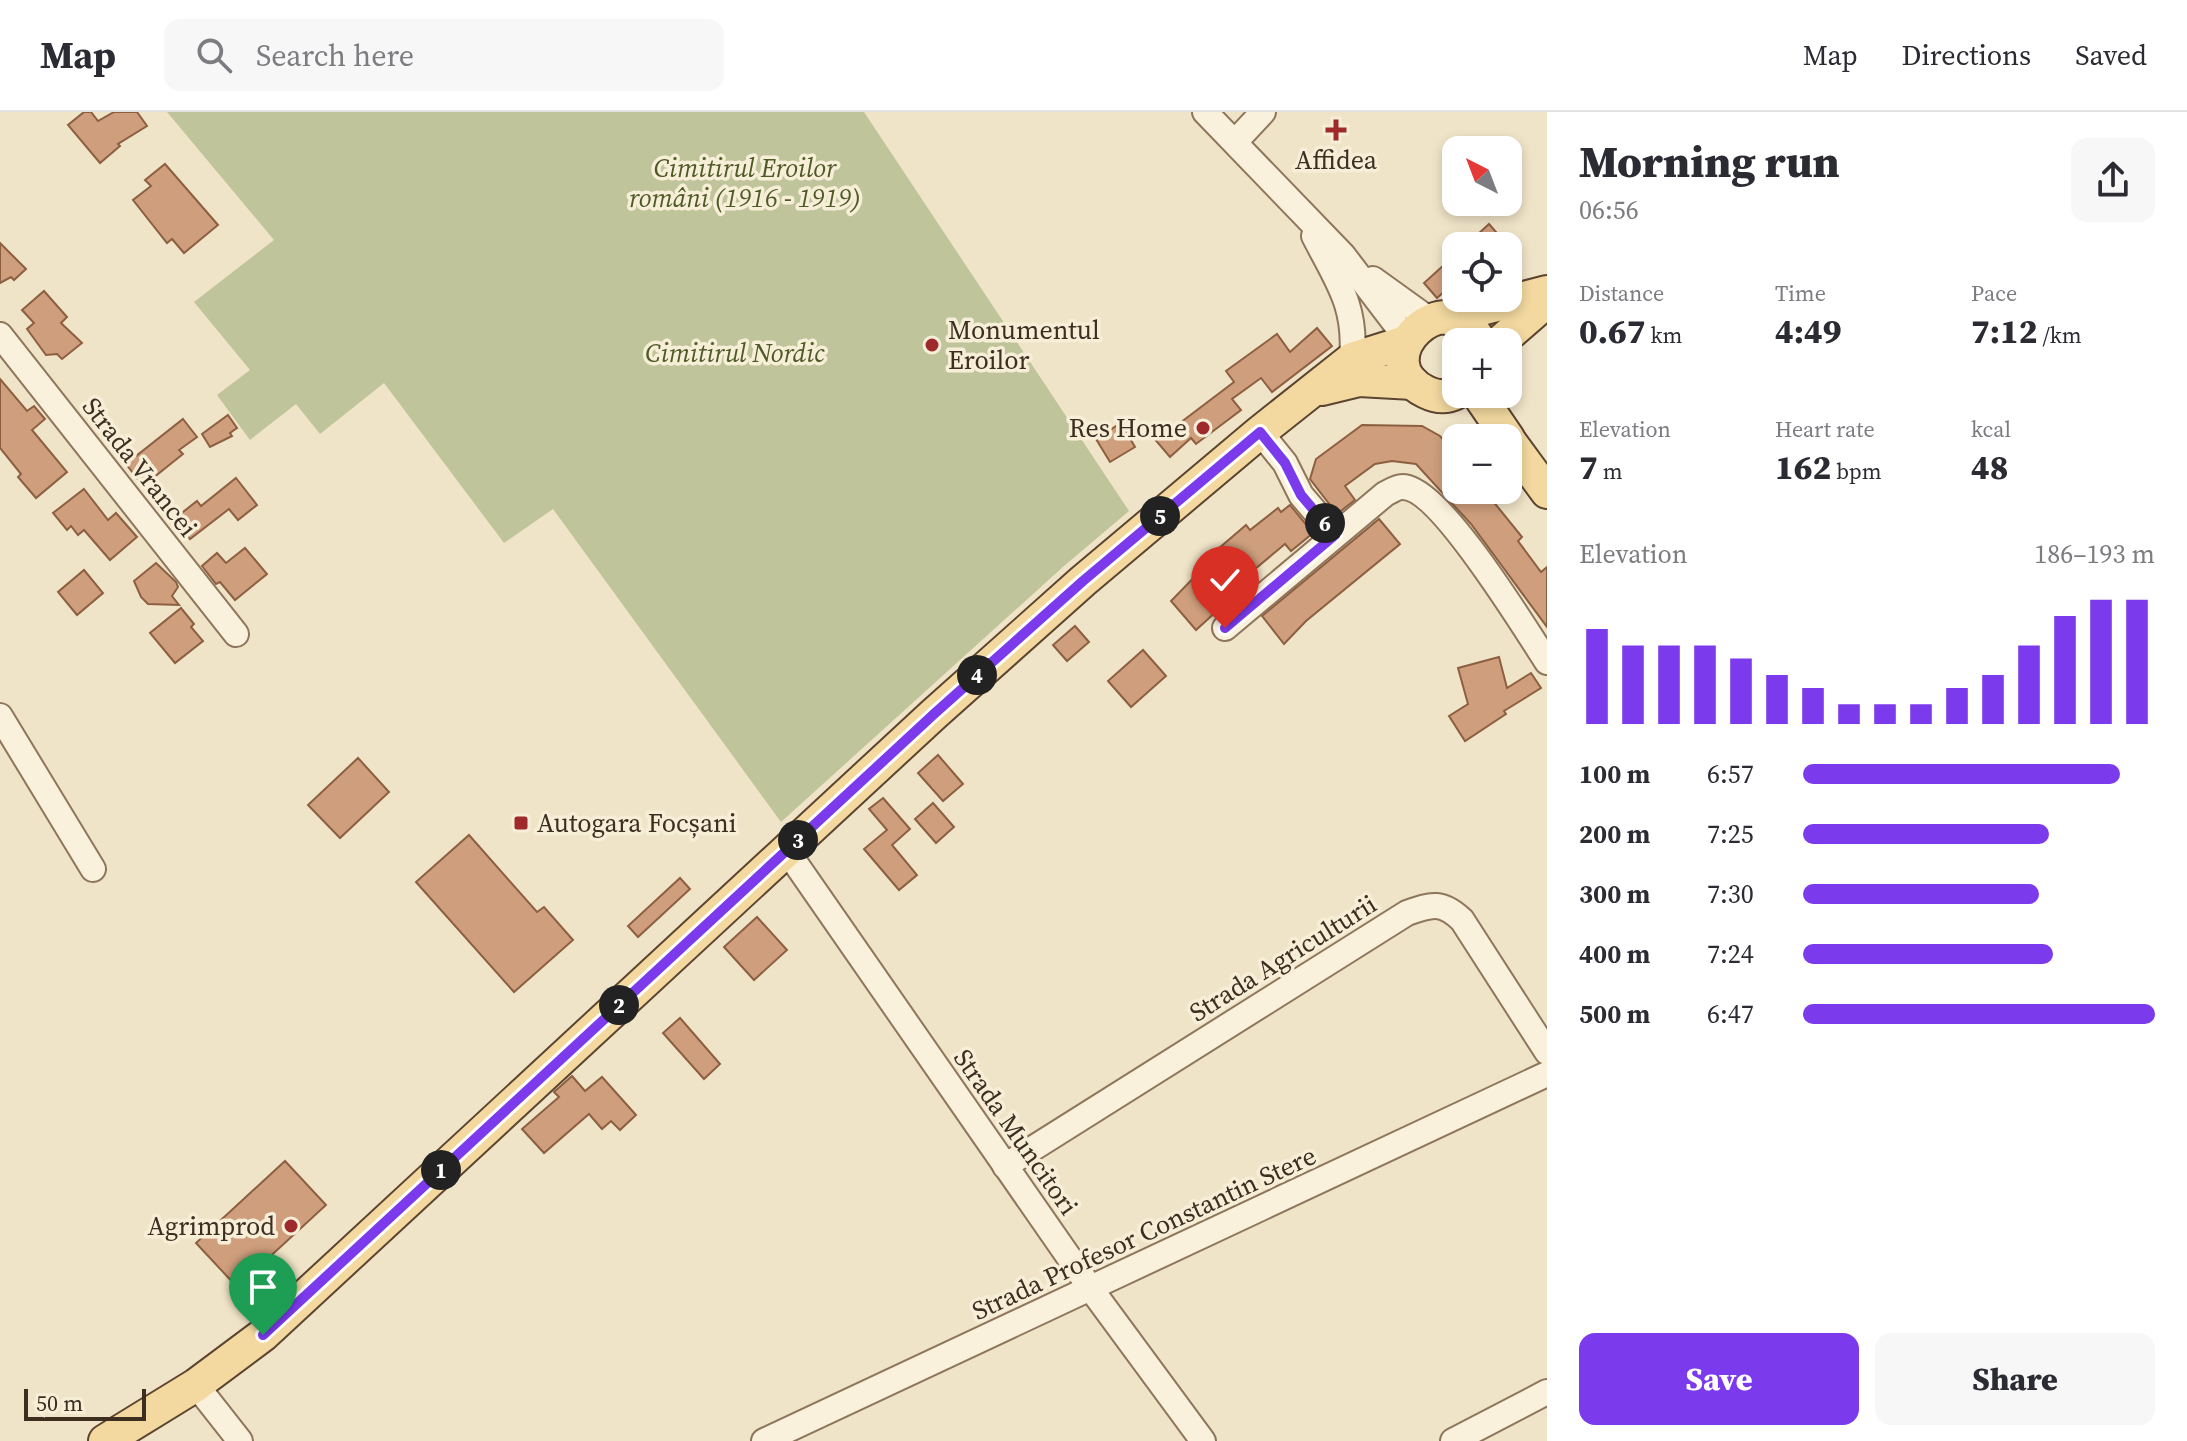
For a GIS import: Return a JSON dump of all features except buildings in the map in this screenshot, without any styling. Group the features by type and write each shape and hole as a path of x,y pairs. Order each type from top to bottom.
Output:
{"main road":[{"path":"105,1441 196,1385 263,1335 934,714 1083,581 1260,432 1352,359 1422,330 1547,292"},
{"path":"1516,328 1547,301"},
{"path":"1422,330 1442,328"},
{"path":"1445,328 1470,328"},
{"path":"1422,330 1405,367 1413,383 1430,395 1442,397"},
{"path":"1312,393 1359,380 1413,383"},
{"path":"1522,457 1547,492"}],"street":[{"path":"1205,112 1343,255 1406,305 1422,330"},
{"path":"1235,142 1263,112"},
{"path":"1300,210 1352,314 1352,359"},
{"name":"Strada Vrancei","path":"0,335 236,634"},
{"path":"1260,432 1285,463 1301,495 1335,535"},
{"path":"1225,628 1385,494 1402,487 1418,492 1453,526 1547,662"},
{"path":"0,716 93,869"},
{"name":"Strada Muncitori","path":"787,851 1091,1289 1203,1441"},
{"name":"Strada Agriculturii","path":"1005,1166 1407,913 1430,905 1449,908 1462,920 1547,1052"},
{"name":"Strada Profesor Constantin Stere","path":"764,1441 1547,1074"},
{"path":"196,1385 240,1441"},
{"path":"1453,1441 1547,1392"}],"green space":[{"name":"Cimitirul Nordic","path":"167,112 864,112 1129,511 781,822 553,509 504,543 384,383 320,434 296,404 250,440 217,395 250,370 194,302 274,240"}],"place":[{"name":"Affidea","path":"1336,130"},
{"name":"Monumentul Eroilor","path":"932,345"},
{"name":"Res Home","path":"1203,428"},
{"name":"Autogara Focșani","path":"521,823"},
{"name":"Agrimprod","path":"291,1226"}],"route":[{"path":"263,1335 934,714 1083,581 1260,432 1285,463 1301,495 1335,535 1225,628"}],"park label":[{"name":"Cimitirul Eroilor români (1916 - 1919)","path":"745,183"}]}
